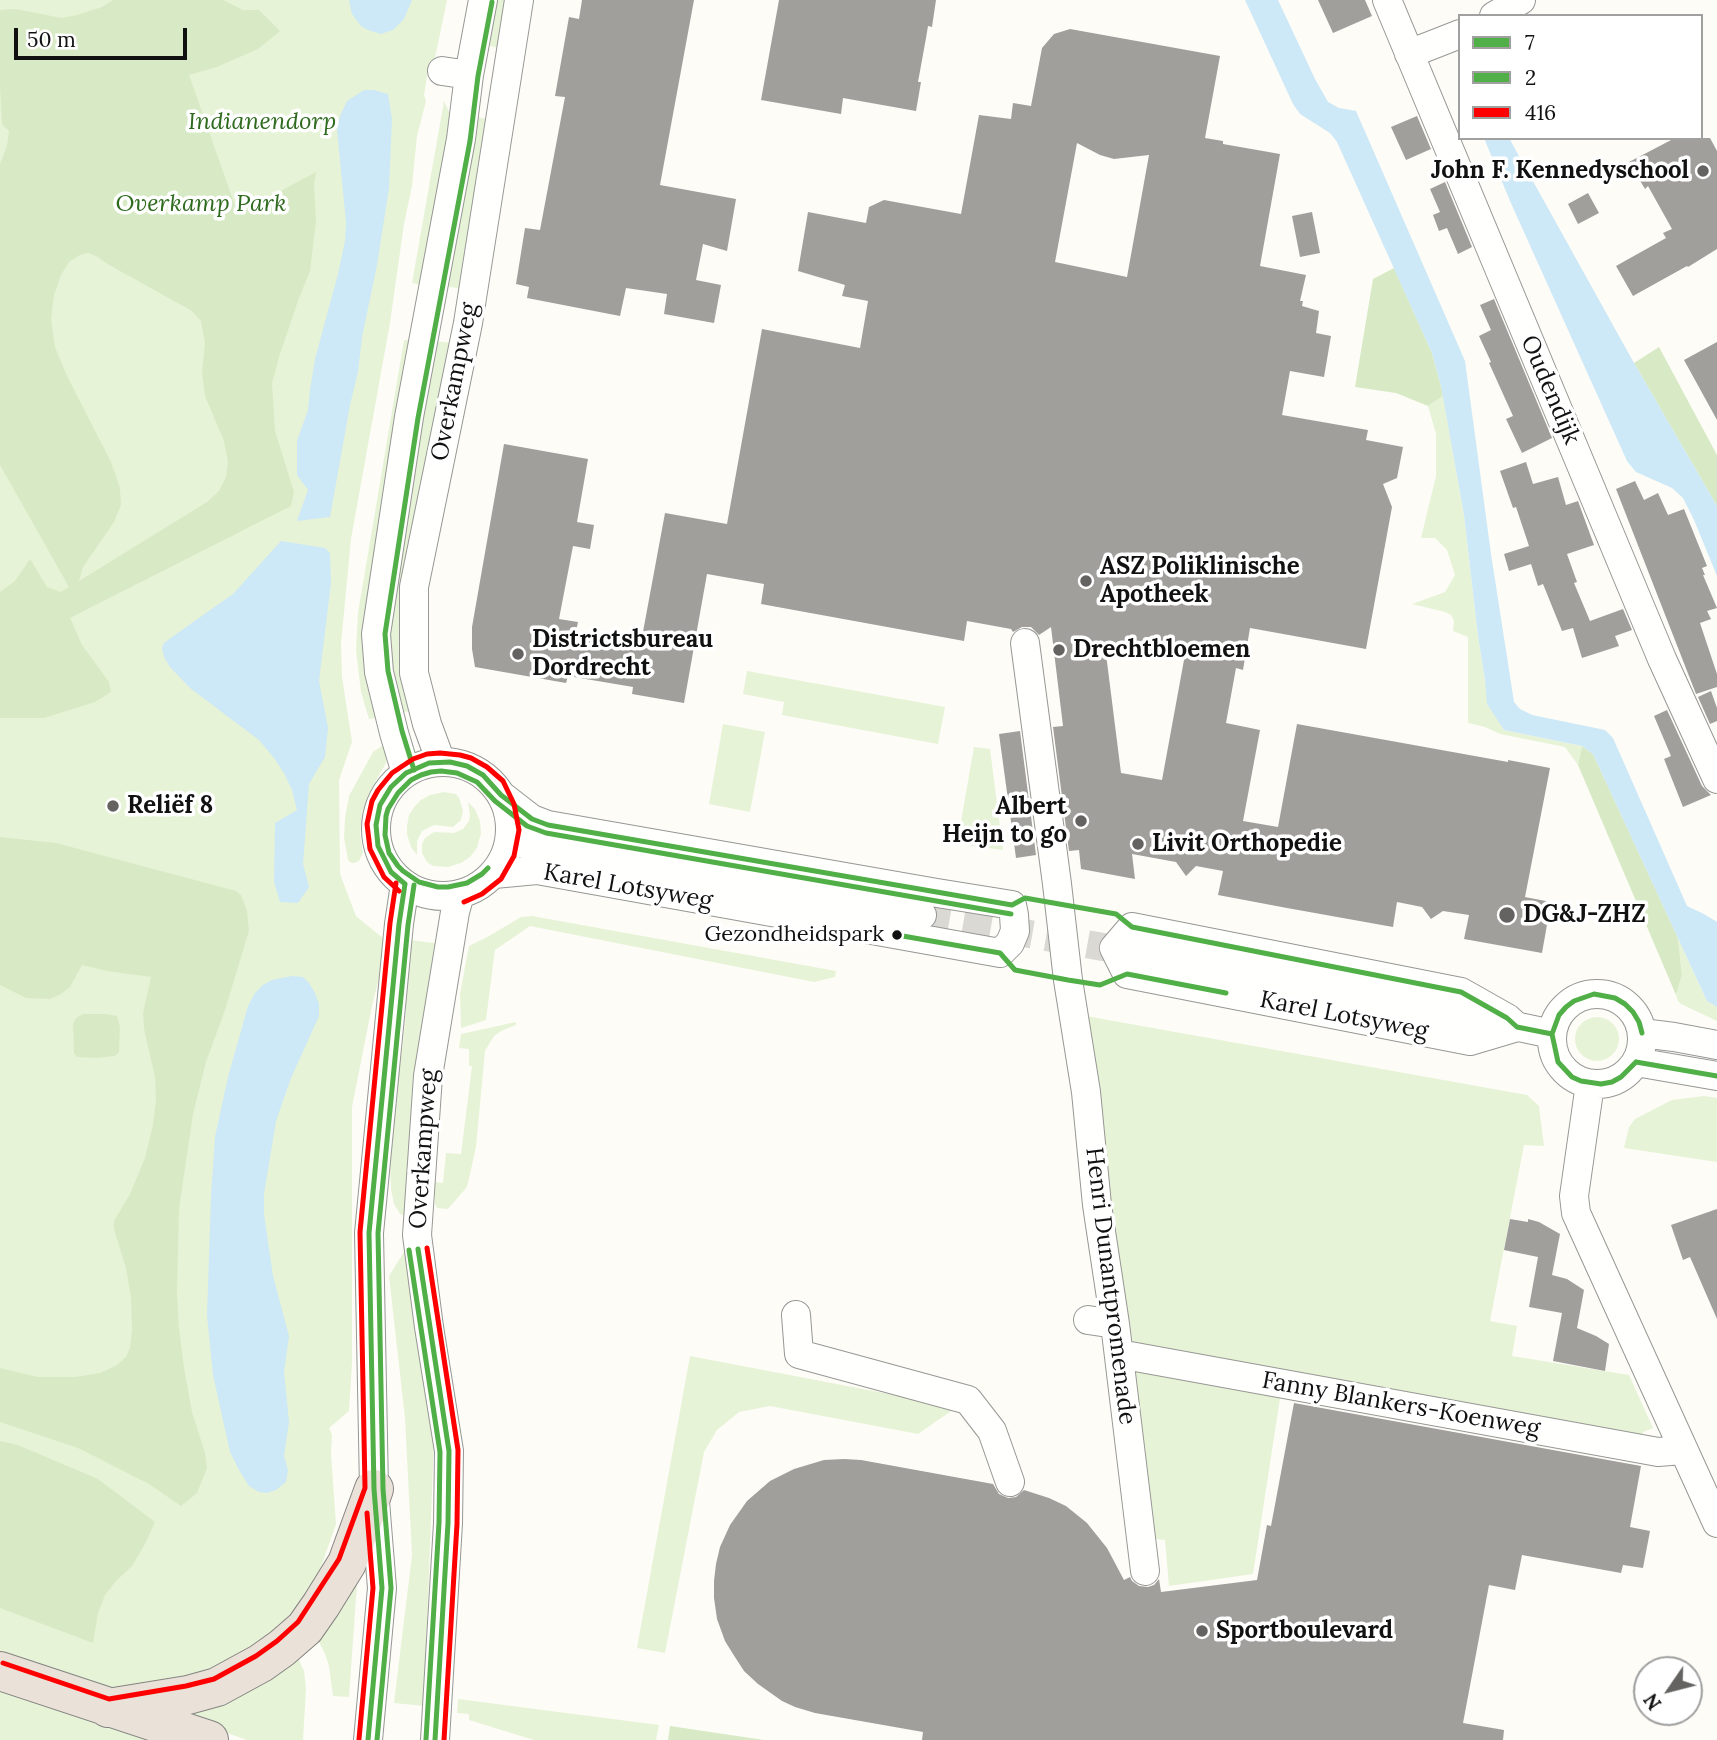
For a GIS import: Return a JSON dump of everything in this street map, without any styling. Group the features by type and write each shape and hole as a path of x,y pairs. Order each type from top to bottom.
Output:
{"highway":[{"path":"108,1707 188,1695 217,1687 282,1648 305,1628 347,1563 374,1489"},
{"path":"0,1671 209,1740"}],"street":[{"name":"Overkampweg","path":"406,773 379,672 376,634 409,417 461,138 455,73 483,0"},
{"name":"Overkampweg","path":"441,762 427,724 414,673 414,587 468,323 519,0"},
{"name":"Oudendijk","path":"1387,0 1662,659 1717,779"},
{"path":"1497,14 1521,0"},
{"path":"1409,54 1458,35"},
{"name":"Henri Dunantpromenade","path":"1024,643 1072,1001 1075,1091 1086,1203 1102,1322 1119,1354 1145,1570"},
{"path":"441,762 459,764 490,780 501,795 509,817 509,841 501,864 494,874 478,886 449,896 426,894 405,884 391,872 381,856 376,836 377,815 385,795 398,779 429,763 441,762"},
{"name":"Karel Lotsyweg","path":"494,874 537,870 860,928 929,916 1012,905 1015,931 1010,943 1000,953 929,916 548,825 532,819 501,795"},
{"name":"Karel Lotsyweg","path":"509,841 929,916"},
{"name":"Overkampweg","path":"368,1740 382,1588 374,1489 369,1233 405,884"},
{"name":"Overkampweg","path":"435,1740 448,1522 449,1451 416,1235 428,1076 460,894"},
{"name":"Karel Lotsyweg","path":"1132,952 1340,989 1552,1034"},
{"path":"1594,994 1615,998 1625,1004 1639,1022 1642,1034 1636,1062 1622,1077 1601,1084 1590,1084 1572,1077 1564,1070 1555,1053 1552,1034 1559,1015 1566,1007 1594,994"},
{"path":"1642,1034 1717,1045"},
{"path":"1636,1062 1717,1076"},
{"path":"1590,1084 1574,1196 1576,1213 1717,1523"},
{"path":"796,1315 799,1354 968,1401 992,1431 1010,1482"},
{"name":"Fanny Blankers-Koenweg","path":"1119,1354 1658,1452 1683,1450"}],"green space":[{"name":"Overkamp Park","path":"0,0 447,0 435,58 429,64 424,95 426,101 417,136 412,186 390,323 351,539 341,644 342,677 352,742 339,780 340,874 356,916 384,939 382,966 352,1107 352,1362 349,1411 329,1428 332,1435 336,1524 308,1604 276,1626 280,1631 216,1674 124,1699 0,1661"},
{"path":"113,0 223,0 243,10 259,10 280,31 258,49 217,67 189,75 238,214 316,172 316,222 310,271 272,383 275,431 294,492 291,506 70,618 82,645 109,682 111,692 95,702 44,718 0,718 0,592 15,581 30,559 47,587 61,592 69,587 0,465 0,164 9,131 2,124 0,10 15,9 62,18 102,7","holes":["88,253 192,311 201,321 205,343 202,372 205,396 224,441 228,462 226,477 219,491 207,502 79,581 83,567 114,522 121,505 120,488 111,462 55,347 51,319 54,295 69,262"]},
{"path":"495,0 512,0 502,49 486,45"},
{"path":"444,101 454,123 425,286 412,283"},
{"path":"473,116 491,120 462,289 444,286"},
{"path":"1394,268 1432,353 1441,386 1443,396 1428,406 1396,393 1355,387 1373,279"},
{"path":"415,339 382,717 369,719 361,692 356,650 358,613 404,340"},
{"path":"435,341 451,343 410,711 399,713 384,623"},
{"path":"1659,347 1717,455 1717,506 1634,363"},
{"path":"1443,396 1464,515 1489,706 1504,730 1582,746 1578,765 1565,747 1500,734 1468,723 1468,637 1453,631 1454,621 1451,615 1412,604 1445,592 1455,575 1447,550 1435,538 1421,538 1436,476 1436,434 1428,406"},
{"path":"747,671 945,707 938,744 782,715 784,702 743,694"},
{"path":"723,724 765,732 750,812 709,804"},
{"path":"386,743 386,763 362,812 360,835 363,853 359,861 351,863 344,838 349,796 373,752"},
{"path":"1582,746 1593,754 1678,938 1682,975 1676,995 1578,765"},
{"path":"974,747 990,749 1003,850 957,844"},
{"path":"444,792 456,794 459,798 463,810 461,820 453,827 434,825 422,831 417,841 417,855 407,834 409,815 421,800"},
{"path":"468,802 475,809 480,821 481,833 477,848 461,863 448,867 433,866 422,853 425,838 434,832 454,833 463,829 470,816"},
{"path":"0,837 56,843 236,891 241,895 247,911 249,931 206,1062 193,1114 179,1209 179,1328 192,1412 207,1468 197,1493 181,1506 149,1484 78,1448 0,1422 0,1368 38,1377 75,1377 100,1373 126,1357 132,1330 131,1298 114,1221 130,1194 145,1158 156,1100 155,1077 143,1013 151,977 82,965 70,987 50,999 26,998 0,985"},
{"path":"532,916 836,971 835,977 814,982 530,926 495,950 486,1020 461,1028 460,994 469,946 521,917"},
{"path":"1678,938 1707,1001 1717,1007 1717,1021 1678,1001 1676,995 1682,975"},
{"path":"410,940 442,944 411,1112 407,1217 400,1214 394,1204 390,1165 394,1104 406,1012"},
{"path":"83,1014 117,1016 120,1027 119,1052 115,1056 77,1057 74,1053 73,1024 76,1018"},
{"path":"1086,1016 1527,1095 1539,1106 1544,1146 1524,1145 1490,1321 1517,1326 1512,1356 1629,1375 1653,1428 1643,1432 1640,1446 1283,1379 1253,1574 1169,1586 1165,1540 1155,1539 1149,1500"},
{"path":"1597,1017 1613,1023 1619,1039 1613,1055 1597,1061 1581,1055 1575,1039 1581,1023"},
{"path":"516,1022 516,1025 494,1036 485,1051 476,1147 467,1187 448,1209 437,1208 435,1182 443,1183 446,1153 461,1154 472,1066 469,1066 469,1049 459,1048 461,1034"},
{"path":"1704,1096 1717,1098 1717,1162 1624,1148 1629,1127 1635,1119 1672,1100"},
{"path":"407,1247 434,1438 424,1706 394,1703 412,1555 405,1418 389,1276"},
{"path":"690,1356 957,1407 918,1434 770,1406 739,1412 717,1430 704,1452 665,1653 637,1648"},
{"path":"0,1441 18,1445 98,1479 155,1522 132,1566 105,1595 98,1613 93,1643 0,1608"},
{"path":"358,1569 349,1697 333,1696 329,1666 316,1636"},
{"path":"297,1656 304,1671 306,1689 303,1740 247,1740 171,1713"},
{"path":"0,1687 174,1740 0,1740"},
{"path":"458,1699 659,1725 656,1740 534,1740 469,1720 469,1714 457,1713"},
{"path":"670,1726 764,1740 668,1740"}],"water":[{"path":"349,0 412,0 404,19 393,30 381,34 361,26 352,14"},
{"path":"1245,0 1278,0 1328,102 1339,108 1356,111 1465,361 1514,702 1520,709 1532,715 1605,730 1613,738 1687,906 1717,922 1717,1007 1707,1001 1593,754 1582,746 1504,730 1487,704 1464,515 1441,386 1432,353 1337,142 1330,133 1300,114 1293,104"},
{"path":"364,90 388,94 392,119 389,188 330,517 297,521 308,490 297,475 297,441 308,410 315,359 345,241 346,222 337,130 347,101"},
{"path":"1485,140 1510,140 1717,506 1717,576 1683,498 1672,488 1636,472 1627,461"},
{"path":"281,541 325,548 330,553 331,583 319,681 328,728 325,757 309,784 303,864 309,887 298,903 280,902 274,882 275,823 297,810 284,773 259,740 190,688 170,667 162,648 164,643 233,594"},
{"path":"303,977 309,983 319,1004 319,1016 291,1078 276,1121 264,1194 264,1214 273,1276 289,1336 284,1372 289,1422 284,1456 288,1470 286,1482 267,1493 249,1486 230,1452 213,1375 207,1315 211,1196 215,1137 248,1006 263,985 272,980"}],"building":[{"path":"582,0 694,0 660,185 736,199 727,251 703,244 696,280 721,285 714,323 664,314 667,294 626,288 620,316 527,298 529,287 516,284 525,228 540,230 565,97 555,96 569,17 579,19"},
{"path":"779,0 936,0 932,27 928,26 916,111 843,98 841,114 761,100"},
{"path":"1318,0 1365,0 1372,16 1333,33"},
{"path":"1070,29 1220,56 1205,138 1223,141 1223,144 1280,154 1260,266 1306,275 1300,301 1303,301 1302,306 1319,311 1316,333 1331,336 1324,377 1290,371 1282,415 1368,430 1366,440 1403,447 1397,478 1383,484 1392,507 1366,649 1250,628 1243,670 1236,668 1226,723 1260,730 1243,821 1278,827 1297,724 1550,768 1525,897 1551,902 1542,953 1464,939 1469,915 1443,911 1431,919 1422,907 1397,902 1393,927 1287,908 1218,895 1223,871 1196,866 1186,876 1176,862 1132,854 1135,879 1081,869 1079,850 1069,851 1053,727 1063,726 1051,627 1039,635 1031,627 1022,627 1013,632 1011,629 967,621 964,641 761,604 764,584 707,574 684,703 632,694 633,687 568,676 566,683 475,667 472,627 504,444 588,459 577,522 594,525 590,549 573,546 559,619 578,622 575,636 640,648 665,513 727,524 762,329 860,348 868,301 842,296 845,285 798,271 808,212 866,223 869,207 884,200 961,214 979,115 1011,119 1013,103 1031,106 1042,48 1054,34","holes":["1077,143 1114,159 1149,155 1127,277 1055,262","1105,646 1184,660 1162,780 1121,773"]},
{"path":"1417,116 1431,149 1406,160 1391,127"},
{"path":"1710,138 1717,151 1717,249 1633,296 1616,266 1666,238 1663,233 1672,229 1648,186 1645,189 1629,162 1671,140"},
{"path":"1445,182 1472,247 1458,254 1447,228 1439,231 1433,215 1440,212 1430,189"},
{"path":"1588,193 1599,213 1578,224 1568,204"},
{"path":"1312,212 1320,253 1300,257 1292,216"},
{"path":"1494,299 1552,438 1522,453 1506,419 1513,416 1479,336 1491,330 1480,305"},
{"path":"1717,342 1717,420 1684,360"},
{"path":"1526,462 1533,484 1558,477 1566,505 1578,501 1594,545 1567,554 1577,582 1574,583 1590,621 1623,609 1632,630 1615,636 1619,646 1582,658 1573,628 1562,631 1543,584 1538,586 1531,564 1509,571 1504,554 1529,546 1500,471"},
{"path":"1635,481 1644,500 1658,493 1668,515 1684,509 1707,566 1702,568 1703,575 1717,608 1707,611 1711,619 1700,623 1717,674 1717,687 1696,694 1616,489"},
{"path":"1711,691 1717,708 1717,721 1710,724 1698,697"},
{"path":"1667,710 1702,786 1711,795 1683,807 1664,759 1671,756 1654,716"},
{"path":"1020,731 1036,855 1016,858 999,734"},
{"path":"1717,1209 1717,1319 1690,1257 1683,1260 1671,1225"},
{"path":"1510,1219 1539,1222 1560,1234 1552,1275 1567,1279 1584,1290 1577,1328 1609,1344 1605,1371 1553,1361 1562,1313 1529,1307 1538,1257 1504,1250"},
{"path":"1294,1403 1641,1466 1630,1527 1650,1531 1643,1568 1623,1565 1621,1573 1522,1555 1515,1590 1489,1585 1463,1723 1504,1730 1503,1740 922,1740 923,1732 815,1713 782,1701 744,1671 725,1641 717,1619 714,1581 720,1547 730,1525 747,1501 770,1481 794,1469 824,1460 861,1460 993,1484 999,1494 1008,1498 1016,1497 1024,1490 1049,1498 1066,1506 1087,1523 1107,1548 1124,1580 1130,1577 1139,1586 1154,1585 1159,1579 1161,1592 1257,1580 1267,1525 1271,1526"}],"tunnel":[{"path":"922,915 1137,953"}],"transit line":[{"name":"2","path":"414,770 388,671 385,634 418,418 470,141 478,76 492,2"},
{"name":"416","path":"399,891 384,877 370,849 367,824 372,801 392,773 413,759 427,754 460,755 487,767 503,781 514,804 519,830 514,856 501,879 482,894 464,902"},
{"name":"7","path":"405,884 391,872 378,846 376,825 380,805 391,787 406,773 429,763 450,762 467,766 483,775 501,795 519,809 532,819 548,825 1012,905 1025,898 1116,914 1132,927 1461,992 1507,1018 1517,1027 1552,1034"},
{"name":"2","path":"488,868 467,883 448,887 419,882 403,871 389,853 385,835 388,809 398,793 411,780 421,775 441,771 457,773 477,782 495,801 527,826 546,833 1011,914"},
{"name":"416","path":"3,1663 109,1699 214,1679 256,1656 298,1622 339,1559 365,1488 360,1232 396,883"},
{"name":"7","path":"368,1740 382,1588 374,1489 369,1233 405,884"},
{"name":"2","path":"377,1740 391,1588 383,1489 378,1233 414,885"},
{"name":"7","path":"897,935 1000,953 1015,970 1068,980 1100,985 1127,974 1226,993"},
{"name":"7","path":"1636,1062 1612,1082 1601,1084 1581,1081 1572,1077 1558,1062 1552,1034 1559,1015 1566,1007 1594,994 1615,998 1625,1004 1639,1022 1642,1033"},
{"name":"7","path":"1636,1062 1717,1076"},
{"name":"416","path":"427,1248 458,1450 457,1524 444,1740"},
{"name":"7","path":"418,1249 449,1451 448,1523 435,1740"},
{"name":"2","path":"409,1250 440,1452 439,1523 426,1739"},
{"name":"416","path":"359,1739 373,1588 367,1513"}],"place":[{"name":"John F. Kennedyschool","path":"1703,171"},
{"name":"ASZ Poliklinische Apotheek","path":"1086,581"},
{"name":"Drechtbloemen","path":"1059,650"},
{"name":"Districtsbureau Dordrecht","path":"518,654"},
{"name":"Reliëf 8","path":"113,806"},
{"name":"Albert Heijn to go","path":"1081,821"},
{"name":"Livit Orthopedie","path":"1138,844"},
{"name":"DG&J-ZHZ","path":"1507,915"},
{"name":"Gezondheidspark","path":"897,935"},
{"name":"Sportboulevard","path":"1202,1631"}],"park label":[{"name":"Indianendorp","path":"262,122"}]}
